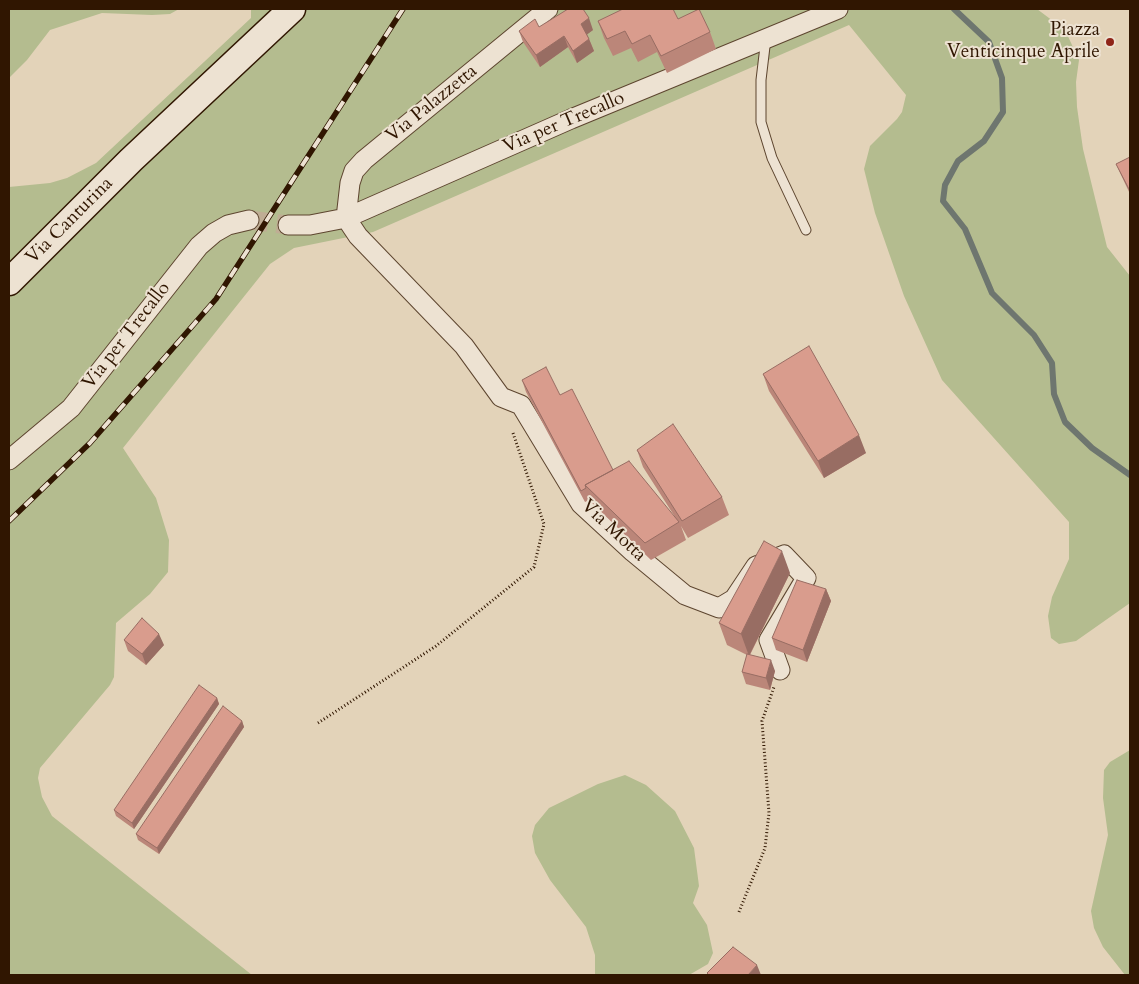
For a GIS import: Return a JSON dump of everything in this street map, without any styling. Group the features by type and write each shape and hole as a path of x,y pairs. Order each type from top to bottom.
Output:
{"main road":[{"name":"Via Canturina","path":"9,282 132,160 292,9"}],"street":[{"name":"Via Palazzetta","path":"346,218 350,183 354,171 364,160 548,9"},
{"name":"Via per Trecallo","path":"288,226 310,225 346,218 571,119 838,9"},
{"name":"Via Motta","path":"346,218 358,236 464,346 501,397 521,405 581,504 633,552 685,595 719,608 734,598 756,566 784,555 806,578 768,640 780,670"},
{"name":"Via per Trecallo","path":"9,460 71,408 199,246 214,232 228,225 249,220"}],"lane":[{"path":"766,38 761,80 760,122 772,158 806,230"}],"path":[{"path":"318,724 436,646 534,567 544,524 501,397"},
{"path":"739,912 765,848 769,813 762,721 780,670"}],"green space":[{"path":"9,9 179,9 170,14 152,15 102,13 50,30 27,60 9,78"},
{"path":"251,9 1037,9 1065,30 1079,60 1076,82 1077,107 1083,149 1107,247 1130,276 1130,603 1076,641 1059,644 1051,638 1048,616 1052,597 1069,559 1069,522 942,380 904,296 875,213 864,169 870,146 902,112 906,95 849,25 373,232 294,248 270,264 123,448 156,498 169,540 168,572 150,594 116,623 114,677 110,685 40,768 38,778 42,797 52,816 252,975 9,975 9,187 50,183 67,178 96,163 251,18"},
{"path":"1130,750 1130,975 1125,975 1103,947 1094,928 1091,911 1108,835 1103,798 1104,770 1110,762"},
{"path":"625,775 646,785 675,811 694,848 699,886 693,903 707,925 713,953 708,964 689,975 595,975 595,955 586,927 550,880 535,853 532,836 535,825 549,808 598,784"}],"building":[{"path":"568,9 583,9 589,18 581,24 589,39 573,51 564,36 536,55 519,31 535,19 539,27"},
{"path":"623,9 673,9 678,19 699,9 710,32 661,56 650,35 632,44 625,31 607,39 598,21"},
{"path":"1130,157 1130,191 1116,164"},
{"path":"809,346 859,435 818,461 763,374"},
{"path":"546,367 560,395 572,389 613,470 585,485 586,488 581,491 522,380"},
{"path":"673,424 722,497 682,521 637,450"},
{"path":"629,461 679,522 645,543 585,485"},
{"path":"764,541 782,551 741,634 719,623"},
{"path":"797,580 826,589 803,650 772,638"},
{"path":"142,618 159,634 142,654 124,640"},
{"path":"747,654 771,660 766,678 742,672"},
{"path":"199,685 217,698 132,823 114,810"},
{"path":"223,706 242,721 157,848 136,834"},
{"path":"733,947 757,965 748,975 709,975 707,973"}],"waterway":[{"path":"954,9 989,42 1002,78 1003,112 984,141 958,161 945,185 943,201 965,229 992,293 1034,335 1052,363 1054,394 1065,422 1092,448 1130,475"}],"tunnel":[{"path":"249,220 288,225"}],"railway":[{"path":"9,521 90,443 216,299 403,9"}],"place":[{"name":"Piazza Venticinque Aprile","path":"1110,42"}]}
